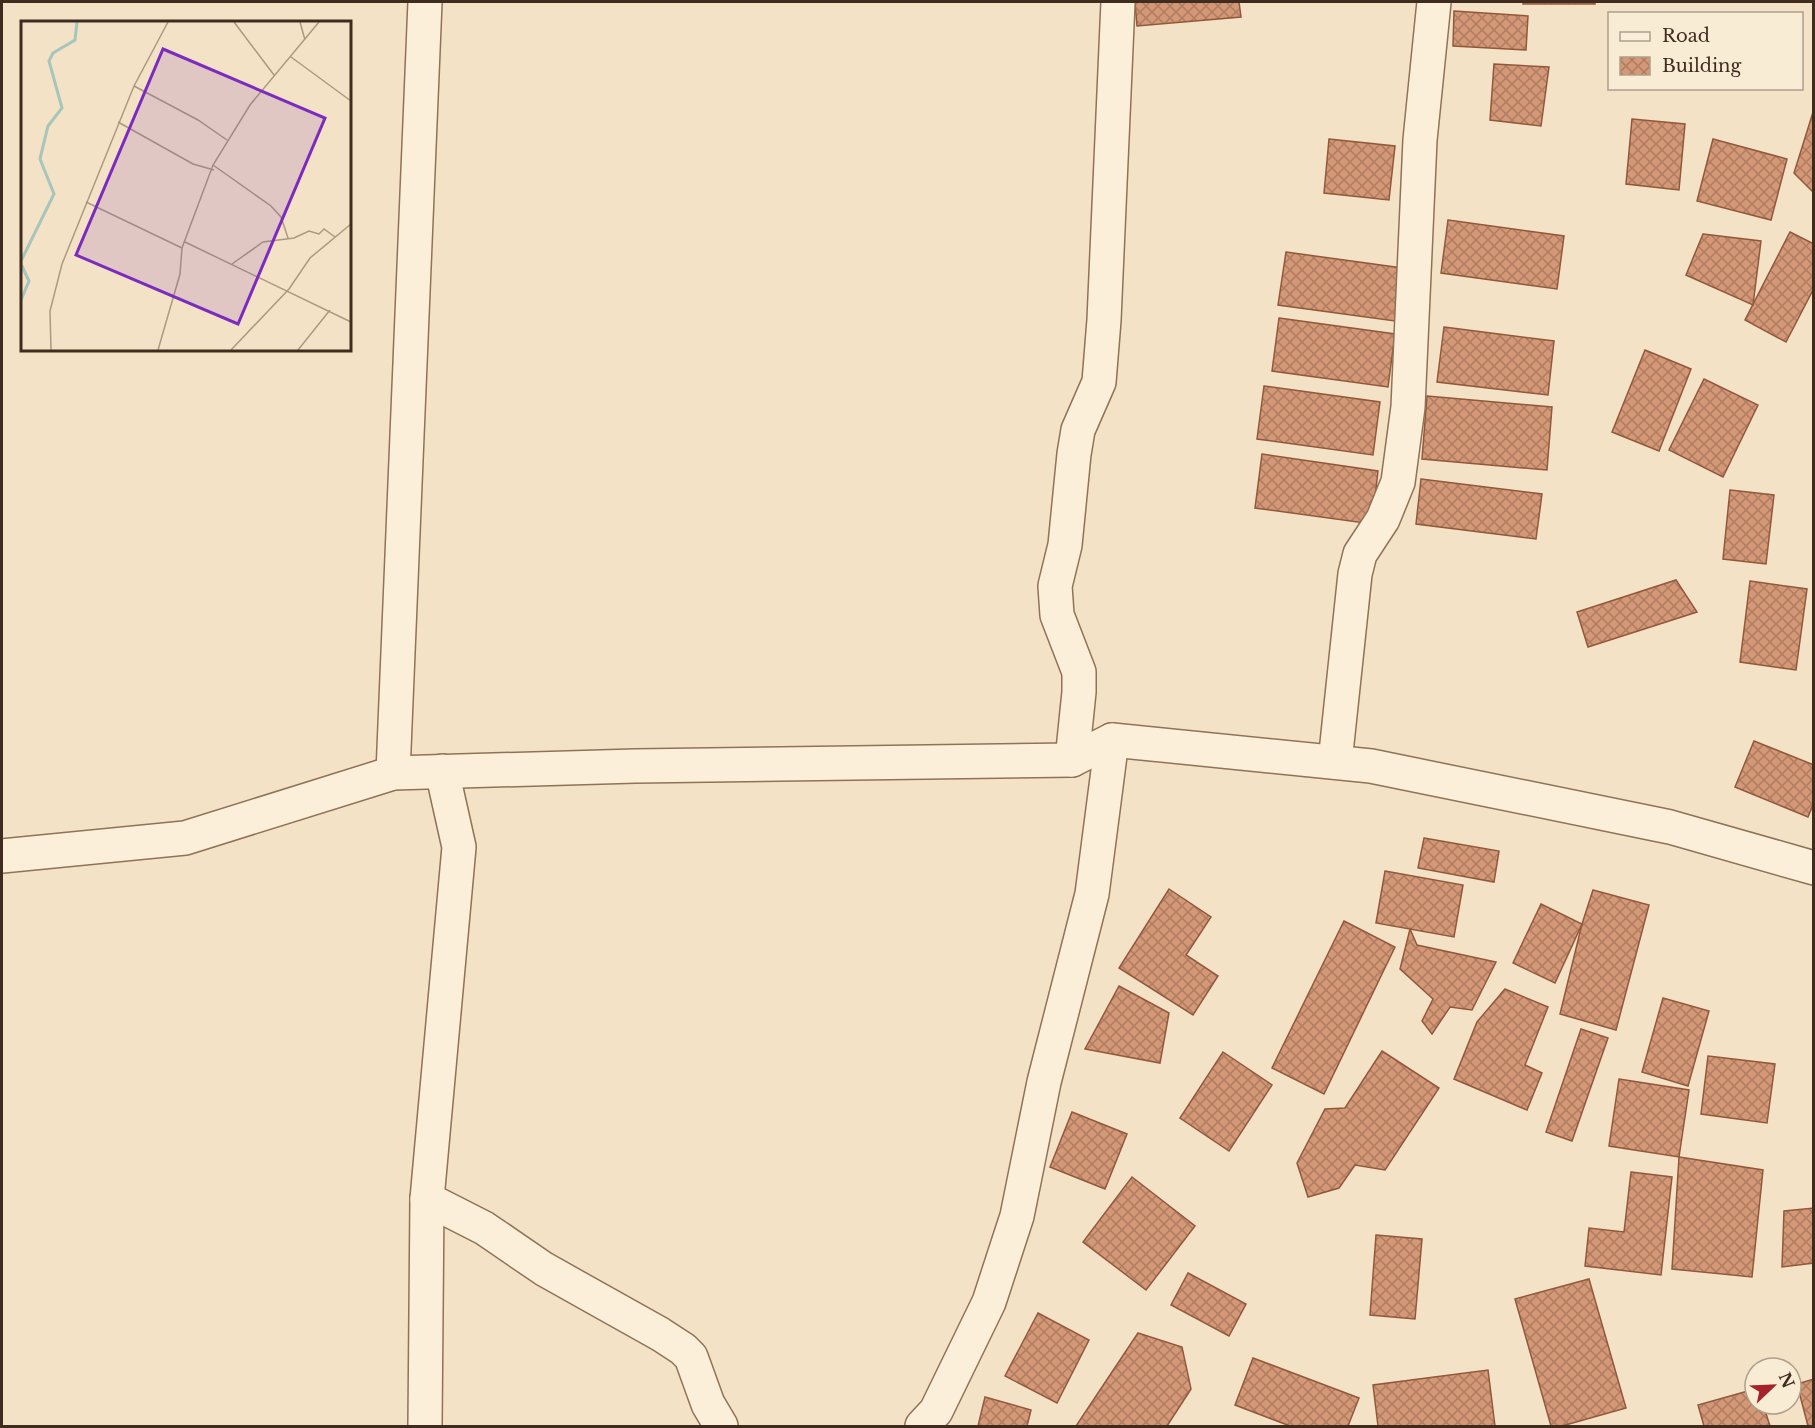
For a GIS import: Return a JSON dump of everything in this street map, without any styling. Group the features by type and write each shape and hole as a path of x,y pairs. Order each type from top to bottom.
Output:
{"street":[{"path":"393,772 425,2"},
{"path":"1072,760 1079,672 1057,615 1055,586 1065,544 1078,430 1099,381 1104,320 1118,2"},
{"path":"1335,762 1355,574 1360,554 1383,519 1398,482 1408,408 1420,140 1434,2"},
{"path":"2,856 185,838 393,772 1072,760 1112,740 1371,766 1670,827 1814,868"},
{"path":"922,1426 936,1411 989,1302 1017,1216 1044,1082 1092,894 1112,740"},
{"path":"425,1426 427,1199 459,847 442,771"},
{"path":"427,1199 484,1228 544,1269 683,1349 691,1357 708,1404 721,1426"}],"building":[{"path":"1135,2 1239,2 1241,17 1137,26"},
{"path":"1523,2 1595,2 1595,4 1523,4"},
{"path":"1454,11 1528,16 1526,50 1453,46"},
{"path":"1494,64 1549,67 1541,126 1490,120"},
{"path":"1814,109 1814,193 1794,173"},
{"path":"1632,119 1685,124 1679,190 1626,184"},
{"path":"1329,139 1395,146 1389,200 1324,193"},
{"path":"1713,139 1787,159 1771,220 1697,201"},
{"path":"1448,220 1564,236 1557,289 1441,273"},
{"path":"1790,232 1814,244 1814,288 1786,342 1745,320"},
{"path":"1703,234 1761,241 1753,305 1686,275"},
{"path":"1286,252 1402,268 1395,321 1278,305"},
{"path":"1279,318 1395,334 1388,387 1272,371"},
{"path":"1444,327 1554,341 1548,395 1437,382"},
{"path":"1645,350 1691,369 1659,451 1612,432"},
{"path":"1704,379 1758,405 1723,477 1669,450"},
{"path":"1264,386 1380,402 1373,455 1257,439"},
{"path":"1427,396 1552,407 1547,470 1422,459"},
{"path":"1262,454 1378,471 1372,524 1255,508"},
{"path":"1421,479 1542,494 1536,539 1416,524"},
{"path":"1730,490 1774,495 1766,564 1723,559"},
{"path":"1676,580 1697,612 1588,647 1577,612"},
{"path":"1750,581 1807,589 1796,670 1740,662"},
{"path":"1754,741 1814,765 1814,802 1808,817 1735,787"},
{"path":"1424,838 1499,851 1494,882 1418,868"},
{"path":"1385,871 1463,885 1454,937 1376,923"},
{"path":"1169,889 1211,917 1186,955 1218,976 1193,1015 1119,968"},
{"path":"1593,890 1649,905 1616,1030 1560,1014 1582,924"},
{"path":"1541,904 1582,924 1555,983 1513,963"},
{"path":"1344,921 1395,947 1324,1094 1272,1068"},
{"path":"1410,929 1417,945 1496,962 1472,1010 1450,1007 1432,1034 1422,1021 1433,999 1400,969"},
{"path":"1119,986 1169,1013 1160,1063 1085,1049"},
{"path":"1505,989 1548,1007 1525,1065 1542,1073 1527,1110 1454,1079 1477,1022"},
{"path":"1663,998 1709,1011 1688,1086 1642,1072"},
{"path":"1581,1029 1608,1038 1572,1141 1546,1132"},
{"path":"1382,1051 1439,1088 1385,1170 1355,1165 1339,1188 1308,1197 1297,1163 1325,1109 1345,1108"},
{"path":"1223,1052 1272,1085 1229,1151 1180,1118"},
{"path":"1708,1056 1775,1064 1767,1123 1701,1114"},
{"path":"1619,1079 1689,1090 1679,1157 1609,1146"},
{"path":"1072,1112 1127,1134 1105,1189 1050,1167"},
{"path":"1679,1157 1763,1170 1752,1277 1672,1269"},
{"path":"1631,1172 1672,1177 1661,1275 1585,1266 1589,1228 1624,1232"},
{"path":"1132,1177 1195,1226 1146,1290 1083,1242"},
{"path":"1814,1208 1814,1263 1782,1267 1784,1211"},
{"path":"1376,1235 1422,1239 1415,1319 1370,1315"},
{"path":"1188,1273 1246,1304 1229,1336 1171,1305"},
{"path":"1589,1279 1626,1408 1562,1426 1551,1426 1515,1299"},
{"path":"1038,1313 1089,1340 1057,1403 1005,1376"},
{"path":"1138,1333 1182,1347 1191,1389 1167,1426 1076,1426"},
{"path":"1253,1358 1359,1398 1348,1426 1290,1426 1235,1405"},
{"path":"1488,1370 1495,1426 1378,1426 1373,1385"},
{"path":"1814,1379 1814,1426 1808,1426 1803,1407 1803,1382"},
{"path":"1743,1392 1743,1416 1767,1416 1770,1426 1704,1426 1698,1405"},
{"path":"985,1397 1031,1410 1027,1426 978,1426"}]}
